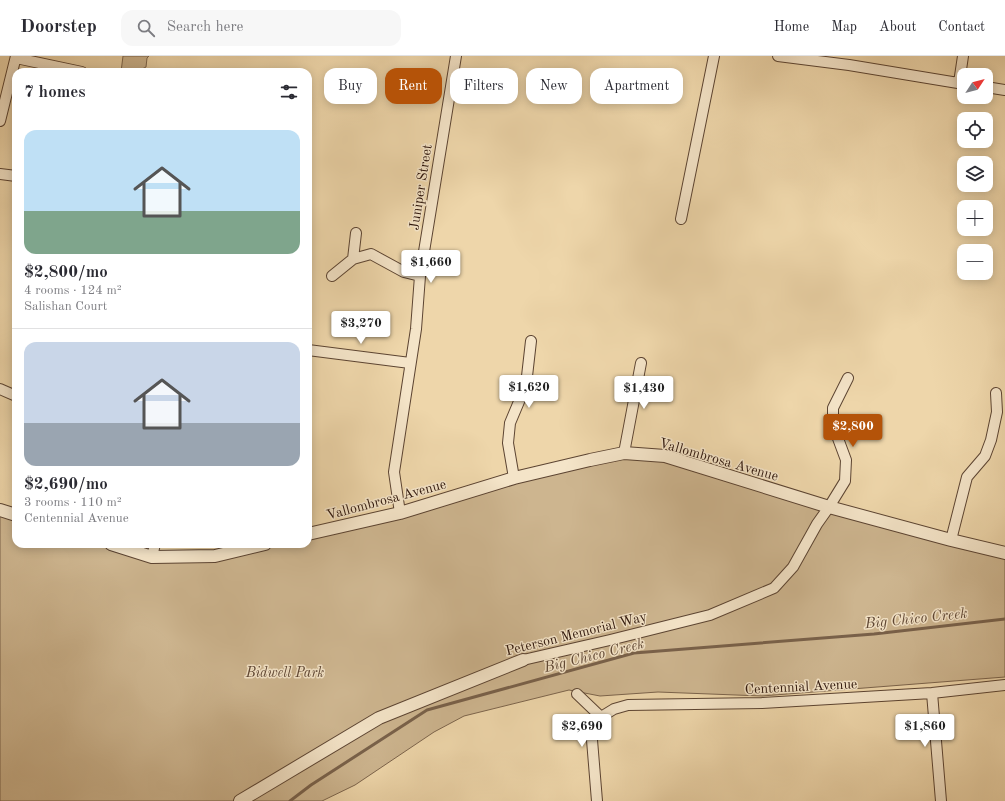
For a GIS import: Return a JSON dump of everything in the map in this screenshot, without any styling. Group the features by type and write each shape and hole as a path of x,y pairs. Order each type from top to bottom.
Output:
{"street":[{"name":"Juniper Street","path":"400,513 394,472 416,329 420,276 456,56"},
{"path":"681,219 714,56"},
{"path":"778,56 849,60 957,82"},
{"path":"963,56 963,68"},
{"path":"13,68 16,57 64,68"},
{"path":"0,121 12,73"},
{"path":"993,88 1005,90"},
{"path":"0,174 12,176"},
{"path":"353,258 356,233"},
{"path":"332,276 353,258 371,254 404,272 420,276"},
{"path":"514,478 508,443 510,423 526,386 531,341"},
{"path":"312,351 410,363"},
{"path":"624,453 641,363"},
{"name":"Peterson Memorial Way","path":"240,801 378,718 523,660 710,615 774,588 792,567 817,524 845,481 846,460 833,424 833,408 848,378"},
{"path":"0,389 12,394"},
{"path":"951,540 967,477 985,456 991,440 997,412 996,393"},
{"name":"Vallombrosa Avenue","path":"312,533 400,513 514,478 624,453 665,456 829,507 1005,553"},
{"path":"0,510 12,513"},
{"path":"124,548 152,557 215,556 248,548"},
{"path":"152,557 154,548"},
{"name":"Centennial Avenue","path":"601,717 614,709 628,705 762,703 932,693 1005,685"},
{"path":"932,693 941,801"},
{"path":"577,694 601,717 595,725 592,740 597,801"}],"green space":[{"path":"123,56 149,56 147,58 146,67 144,68 122,68"},
{"name":"Bidwell Park","path":"665,456 1005,553 1005,677 762,696 658,692 600,696 569,690 464,716 434,732 355,785 322,801 0,801 0,512 12,516 12,548 122,548 152,557 215,556 248,548 312,548 312,533 590,460"}],"waterway":[{"name":"Big Chico Creek","path":"290,801 311,785 427,710 634,653 874,634 1005,619"}]}
